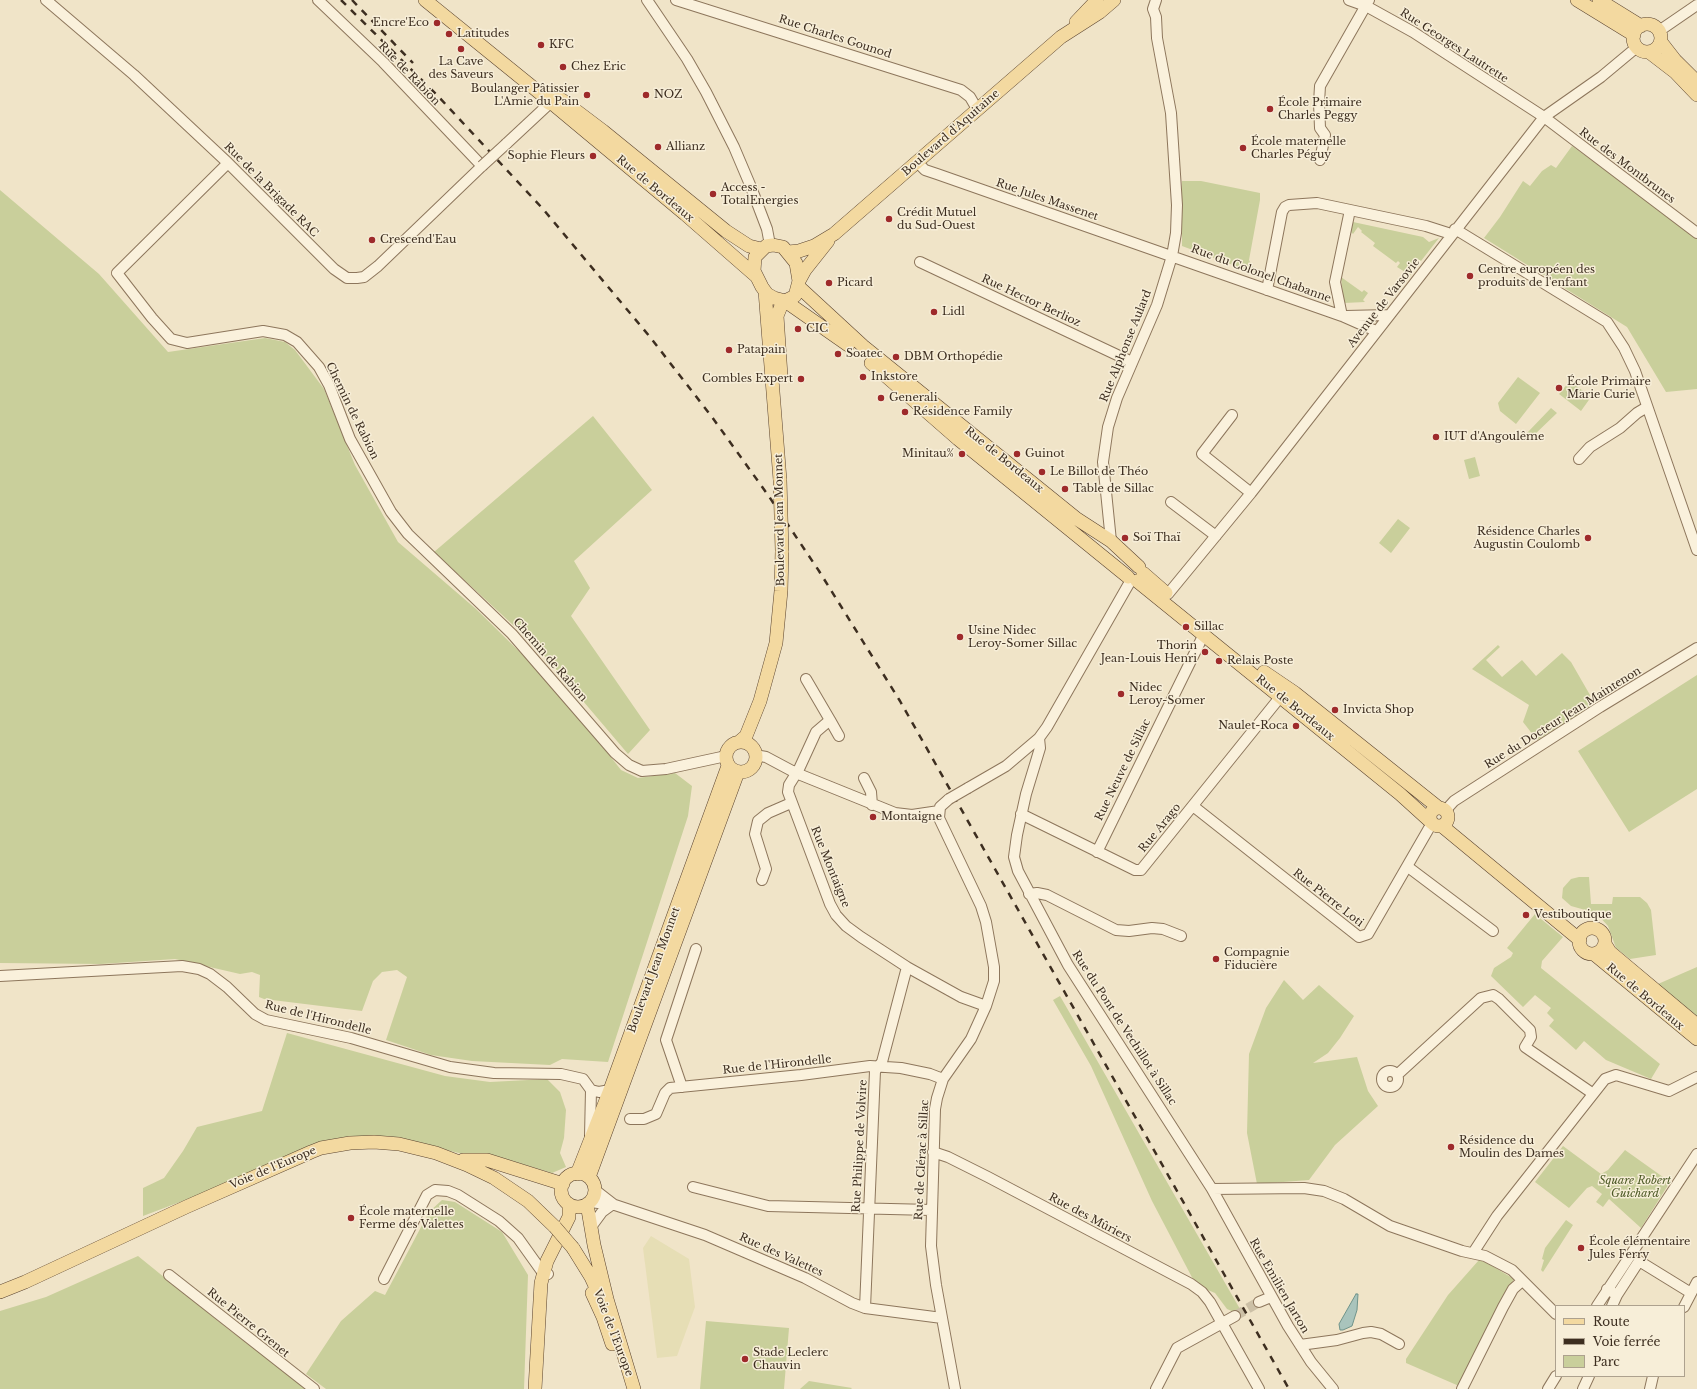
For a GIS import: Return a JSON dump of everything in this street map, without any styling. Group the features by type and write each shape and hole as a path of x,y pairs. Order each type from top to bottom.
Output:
{"main road":[{"name":"Rue de Bordeaux","path":"425,0 552,99 603,131 726,231 750,246 766,247"},
{"name":"Rue de Bordeaux","path":"438,0 756,276"},
{"name":"Boulevard d'Aquitaine","path":"1068,33 1077,20 1097,0"},
{"name":"Boulevard d'Aquitaine","path":"799,284 805,270 834,234 977,109 1068,33 1100,12 1114,0"},
{"path":"1577,0 1656,49 1660,36"},
{"path":"1599,0 1675,72 1697,95"},
{"path":"1640,40 1649,24 1660,36 1675,60 1697,82"},
{"name":"Boulevard d'Aquitaine","path":"788,252 800,251 814,246 834,234"},
{"path":"730,765 745,772 751,768 755,762 748,748 767,702 782,644 784,553 783,485 777,316 784,301 795,296 799,284 796,263 788,252 783,248 766,247 754,261 756,276 765,290 774,298 784,301"},
{"name":"Rue de Bordeaux","path":"799,284 863,346 1077,519 1111,541 1136,576 1168,594 1268,675 1295,693 1441,818"},
{"name":"Boulevard Jean Monnet","path":"765,290 783,485"},
{"name":"Rue de Bordeaux","path":"784,301 837,336 958,438 1136,576 1204,634 1400,794 1454,827 1583,935"},
{"path":"583,1175 730,765 730,747 748,748"},
{"name":"Boulevard Jean Monnet","path":"583,1175 590,1143 730,765"},
{"path":"1593,929 1600,931 1604,937 1605,944 1602,950 1594,954 1583,950 1583,935 1593,929"},
{"name":"Rue de Bordeaux","path":"1605,944 1610,952 1697,1025"},
{"name":"Rue de Bordeaux","path":"1594,954 1697,1039"},
{"name":"Voie de l'Europe","path":"0,1292 25,1282 186,1207 321,1148 374,1142 400,1144 436,1153 467,1165 494,1178 528,1201 591,1277 606,1309 633,1389"},
{"name":"Voie de l'Europe","path":"0,1299 175,1221 306,1159 325,1153 348,1149 372,1148 394,1150 423,1156 460,1168 488,1181 515,1199 553,1230"},
{"path":"436,1153 465,1160 487,1160 563,1184"},
{"path":"535,1389 540,1290 548,1269 569,1217 569,1204 563,1197 563,1184 570,1175 583,1175 594,1185 589,1200 548,1269 542,1389"},
{"path":"569,1204 589,1200"},
{"path":"589,1200 591,1227 607,1299 633,1389"},
{"name":"Voie de l'Europe","path":"570,1250 603,1317 627,1389"}],"street":[{"name":"Rue de la Brigade RAC","path":"46,0 134,75 228,163 293,230 334,269 347,278 364,277 378,266 552,99"},
{"name":"Rue de Rabion","path":"318,0 383,62 482,166"},
{"path":"647,0 687,59 713,106 751,187 767,229 766,247"},
{"name":"Rue Charles Gounod","path":"676,0 961,90 970,97 977,109"},
{"name":"Rue Alphonse Aulard","path":"1111,541 1104,474 1105,443 1112,413 1157,304 1172,256 1177,220 1171,113 1157,38 1156,17 1153,9 1156,0"},
{"name":"Rue Alphonse Aulard","path":"1156,17 1163,0"},
{"name":"Rue Georges Lautrette","path":"1349,0 1368,3 1544,117"},
{"path":"1320,160 1325,135 1320,128 1320,86 1368,3"},
{"path":"1660,36 1697,5"},
{"name":"Avenue de Varsovie","path":"1168,594 1252,493 1389,314 1424,273 1453,232 1544,117 1600,77 1640,40"},
{"name":"Rue des Montbrunes","path":"1544,117 1697,233"},
{"name":"Rue Jules Massenet","path":"916,162 925,170 1172,256"},
{"name":"Chemin de Rabion","path":"228,163 117,273 152,318 171,339 187,343 263,332 285,335 297,342 322,373 329,385 350,439 392,512 408,534 512,634 615,753 629,765 642,770 730,765"},
{"path":"1267,290 1282,212 1285,207 1289,205 1317,203 1453,232 1607,322 1627,354 1635,371 1697,550"},
{"path":"1342,316 1335,282 1350,210"},
{"name":"Rue du Colonel Chabanne","path":"1172,256 1342,316 1376,331"},
{"name":"Rue Hector Berlioz","path":"920,262 1132,362"},
{"name":"Rue du Colonel Chabanne","path":"1342,316 1389,314"},
{"path":"1579,459 1590,447 1620,428 1637,413 1647,407"},
{"path":"1232,415 1202,454 1252,493"},
{"path":"1171,502 1216,536"},
{"path":"748,748 796,773 872,805 905,815 939,810 941,804 1006,766 1039,738 1047,727 1136,576"},
{"name":"Rue Neuve de Sillac","path":"1097,852 1204,634"},
{"name":"Rue du Docteur Jean Maintenon","path":"1441,818 1454,801 1600,707 1697,648"},
{"path":"806,678 839,736"},
{"name":"Rue Arago","path":"1021,814 1135,870 1141,870 1194,806 1280,696"},
{"name":"Rue Montaigne","path":"830,720 816,732 788,788 791,803 830,904 836,915 846,926 861,937 907,967 961,997 986,1006"},
{"name":"Rue du Pont de Vechillot à Sillac","path":"1039,738 1040,748 1021,814 1015,850 1015,862 1030,894 1068,965 1212,1189"},
{"path":"864,778 871,792 872,805"},
{"path":"762,880 766,869 755,834 758,821 768,813 791,803"},
{"name":"Rue Pierre Loti","path":"1194,806 1359,937 1368,934 1408,867 1441,818"},
{"name":"Rue de Clérac à Sillac","path":"939,810 942,826 986,922 992,955 994,981 986,1006 970,1039 943,1079 937,1098 933,1152 931,1246 955,1389"},
{"path":"1408,867 1493,932"},
{"path":"1030,894 1037,893 1047,895 1116,930 1129,931 1152,928 1163,929 1181,936"},
{"path":"682,1087 666,1040 696,949"},
{"name":"Rue de l'Hirondelle","path":"0,976 182,966 199,969 210,974 227,987 255,1014 266,1020 351,1038 450,1067 494,1073 561,1074 583,1079 591,1090"},
{"name":"Rue Philippe de Volvire","path":"865,1308 875,1072 882,1062 907,967"},
{"path":"1397,1075 1481,998 1493,995 1499,999 1530,1030 1531,1038 1525,1047 1592,1093"},
{"name":"Rue de l'Hirondelle","path":"630,1119 644,1119 656,1114 665,1093 670,1088 879,1066 930,1074 943,1079"},
{"path":"1473,1253 1497,1216 1605,1078 1610,1076 1625,1078 1669,1091 1697,1076"},
{"path":"590,1143 591,1090 599,1092 610,1090"},
{"name":"Rue des Mûriers","path":"933,1152 948,1157 988,1177 1191,1284 1202,1292 1222,1322 1259,1389"},
{"path":"1598,1305 1697,1154"},
{"path":"692,1187 768,1206 931,1210"},
{"path":"1212,1189 1304,1188 1324,1190 1344,1199 1390,1226 1462,1251 1489,1258 1512,1270 1555,1313"},
{"name":"Rue Emilien Jarton","path":"1212,1189 1270,1297 1300,1345 1333,1389"},
{"path":"384,1279 427,1195 435,1190 448,1191 458,1195 499,1221 548,1269"},
{"name":"Rue des Valettes","path":"589,1200 613,1204 705,1235 806,1278 852,1303 865,1308 942,1318"},
{"path":"591,1227 602,1212 613,1204"},
{"path":"1612,1305 1617,1295 1639,1261 1690,1293"},
{"name":"Rue Pierre Grenet","path":"169,1275 314,1389"},
{"path":"1462,1389 1502,1306 1513,1289 1522,1281"},
{"path":"1685,1305 1697,1282"},
{"path":"1607,1289 1617,1295"},
{"path":"1259,1302 1270,1297"},
{"path":"1156,1389 1177,1348 1235,1316"},
{"path":"1300,1345 1337,1340 1363,1332 1382,1334 1399,1344"},
{"path":"1548,1389 1555,1377"},
{"path":"1583,1389 1589,1377"}],"shaded area":[{"path":"651,1236 689,1259 695,1307 677,1356 657,1358 643,1248"}],"green space":[{"path":"1572,146 1697,236 1697,389 1666,392 1627,327 1484,238 1500,217 1523,181 1530,186 1542,171 1551,165 1556,168"},
{"path":"1182,181 1201,181 1260,193 1249,260 1255,271 1260,275 1182,246"},
{"path":"0,190 99,274 168,352 265,338 285,342 295,350 324,389 355,465 398,542 476,609 536,668 581,719 621,770 638,778 675,773 692,786 688,816 608,1062 562,1059 550,1065 472,1061 431,1055 386,1040 407,977 397,970 382,972 373,981 362,1011 264,999 259,997 260,975 252,972 240,974 175,959 101,964 0,963"},
{"path":"1353,222 1423,237 1429,242 1439,238 1421,261 1417,259 1409,268 1413,272 1410,275 1397,267 1400,263 1398,261 1396,263 1373,246 1375,243 1361,232 1362,231 1358,227 1353,234 1351,232"},
{"path":"1341,277 1362,292 1364,290 1368,293 1363,300 1365,302 1344,303"},
{"path":"1518,377 1540,393 1516,424 1500,411 1498,403"},
{"path":"1570,381 1591,397 1581,411 1559,394"},
{"path":"1551,408 1557,413 1532,437 1527,433"},
{"path":"593,416 652,490 574,561 590,588 571,616 650,730 628,754 538,648 434,552"},
{"path":"1475,457 1480,476 1469,479 1464,460"},
{"path":"1398,519 1410,528 1391,553 1379,543"},
{"path":"1498,645 1500,647 1486,660 1502,677 1522,660 1536,676 1562,653 1571,662 1590,695 1591,708 1537,740 1523,722 1529,705 1472,669"},
{"path":"1697,675 1697,789 1629,832 1578,751"},
{"path":"1589,877 1591,904 1612,904 1613,897 1640,897 1647,903 1651,910 1656,955 1630,959 1616,948 1608,926 1596,913 1571,906 1562,898 1563,888 1571,879"},
{"path":"1535,914 1563,937 1542,961 1541,968 1660,1064 1651,1079 1606,1060 1584,1041 1576,1050 1549,1026 1554,1020 1547,1013 1551,1008 1535,995 1523,1007 1491,976 1494,968 1511,957 1513,953 1507,948"},
{"path":"1697,967 1697,1016 1658,984"},
{"path":"1284,980 1303,1000 1319,985 1354,1016 1328,1053 1313,1063 1357,1057 1368,1091 1378,1106 1335,1145 1309,1180 1257,1184 1247,1133 1249,1054 1266,1008"},
{"path":"1060,996 1240,1309 1234,1312 1227,1309 1215,1293 1196,1285 1152,1201 1091,1066 1053,1000"},
{"path":"287,1033 445,1076 490,1082 547,1079 560,1092 566,1110 564,1138 560,1153 566,1167 552,1173 502,1158 467,1155 388,1136 349,1138 143,1216 143,1188 164,1178 183,1151 197,1127 262,1111"},
{"name":"Square Robert Guichard","path":"1563,1146 1601,1174 1608,1170 1625,1150 1670,1182 1641,1228 1609,1199 1603,1207 1596,1202 1602,1194 1592,1186 1587,1188 1569,1208 1535,1182"},
{"path":"442,1200 455,1202 502,1232 528,1275 524,1389 326,1389 306,1374 341,1321 375,1291 385,1295 429,1212"},
{"path":"1566,1220 1573,1225 1543,1272 1541,1270 1545,1248"},
{"path":"138,1256 228,1329 308,1389 0,1389 0,1311 46,1297"},
{"path":"1479,1260 1514,1279 1459,1386 1406,1363 1406,1359 1448,1295"},
{"name":"Stade Leclerc Chauvin","path":"706,1321 789,1328 784,1389 700,1389"},
{"path":"809,1381 852,1388 800,1389"}],"water":[{"path":"1356,1294 1358,1294 1357,1310 1352,1326 1340,1330 1339,1324"}],"tunnel":[{"path":"1235,1316 1259,1302"}],"railway":[{"path":"341,0 437,95 543,209 650,337 712,417 768,495 819,571 900,701 1289,1389"},
{"path":"352,0 413,63"}],"place":[{"name":"Encre'Eco","path":"437,23"},
{"name":"Latitudes","path":"449,34"},
{"name":"KFC","path":"541,45"},
{"name":"La Cave des Saveurs","path":"461,49"},
{"name":"Chez Eric","path":"563,67"},
{"name":"Boulanger Pâtissier L'Amie du Pain","path":"587,95"},
{"name":"NOZ","path":"646,95"},
{"name":"École Primaire Charles Peggy","path":"1270,109"},
{"name":"Allianz","path":"658,147"},
{"name":"École maternelle Charles Péguy","path":"1243,148"},
{"name":"Sophie Fleurs","path":"593,156"},
{"name":"Access - TotalEnergies","path":"713,194"},
{"name":"Crédit Mutuel du Sud-Ouest","path":"889,219"},
{"name":"Crescend'Eau","path":"372,240"},
{"name":"Centre européen des produits de l'enfant","path":"1470,276"},
{"name":"Picard","path":"829,283"},
{"name":"Lidl","path":"934,312"},
{"name":"CIC","path":"798,329"},
{"name":"Patapain","path":"729,350"},
{"name":"Soatec","path":"838,354"},
{"name":"DBM Orthopédie","path":"896,357"},
{"name":"Inkstore","path":"863,377"},
{"name":"Combles Expert","path":"801,379"},
{"name":"École Primaire Marie Curie","path":"1559,388"},
{"name":"Generali","path":"881,398"},
{"name":"Résidence Family","path":"905,412"},
{"name":"IUT d'Angoulême","path":"1436,437"},
{"name":"Minitau%","path":"962,454"},
{"name":"Guinot","path":"1017,454"},
{"name":"Le Billot de Théo","path":"1042,472"},
{"name":"Table de Sillac","path":"1065,489"},
{"name":"Soï Thaï","path":"1125,538"},
{"name":"Résidence Charles Augustin Coulomb","path":"1588,538"},
{"name":"Sillac","path":"1186,627"},
{"name":"Usine Nidec Leroy-Somer Sillac","path":"960,637"},
{"name":"Thorin Jean-Louis Henri","path":"1205,652"},
{"name":"Relais Poste","path":"1219,661"},
{"name":"Nidec Leroy-Somer","path":"1121,694"},
{"name":"Invicta Shop","path":"1335,710"},
{"name":"Naulet-Roca","path":"1296,726"},
{"name":"Montaigne","path":"873,817"},
{"name":"Vestiboutique","path":"1526,915"},
{"name":"Compagnie Fiducière","path":"1216,959"},
{"name":"Résidence du Moulin des Dames","path":"1451,1147"},
{"name":"École maternelle Ferme des Valettes","path":"351,1218"},
{"name":"École élémentaire Jules Ferry","path":"1581,1248"},
{"name":"Stade Leclerc Chauvin","path":"745,1359"}]}
